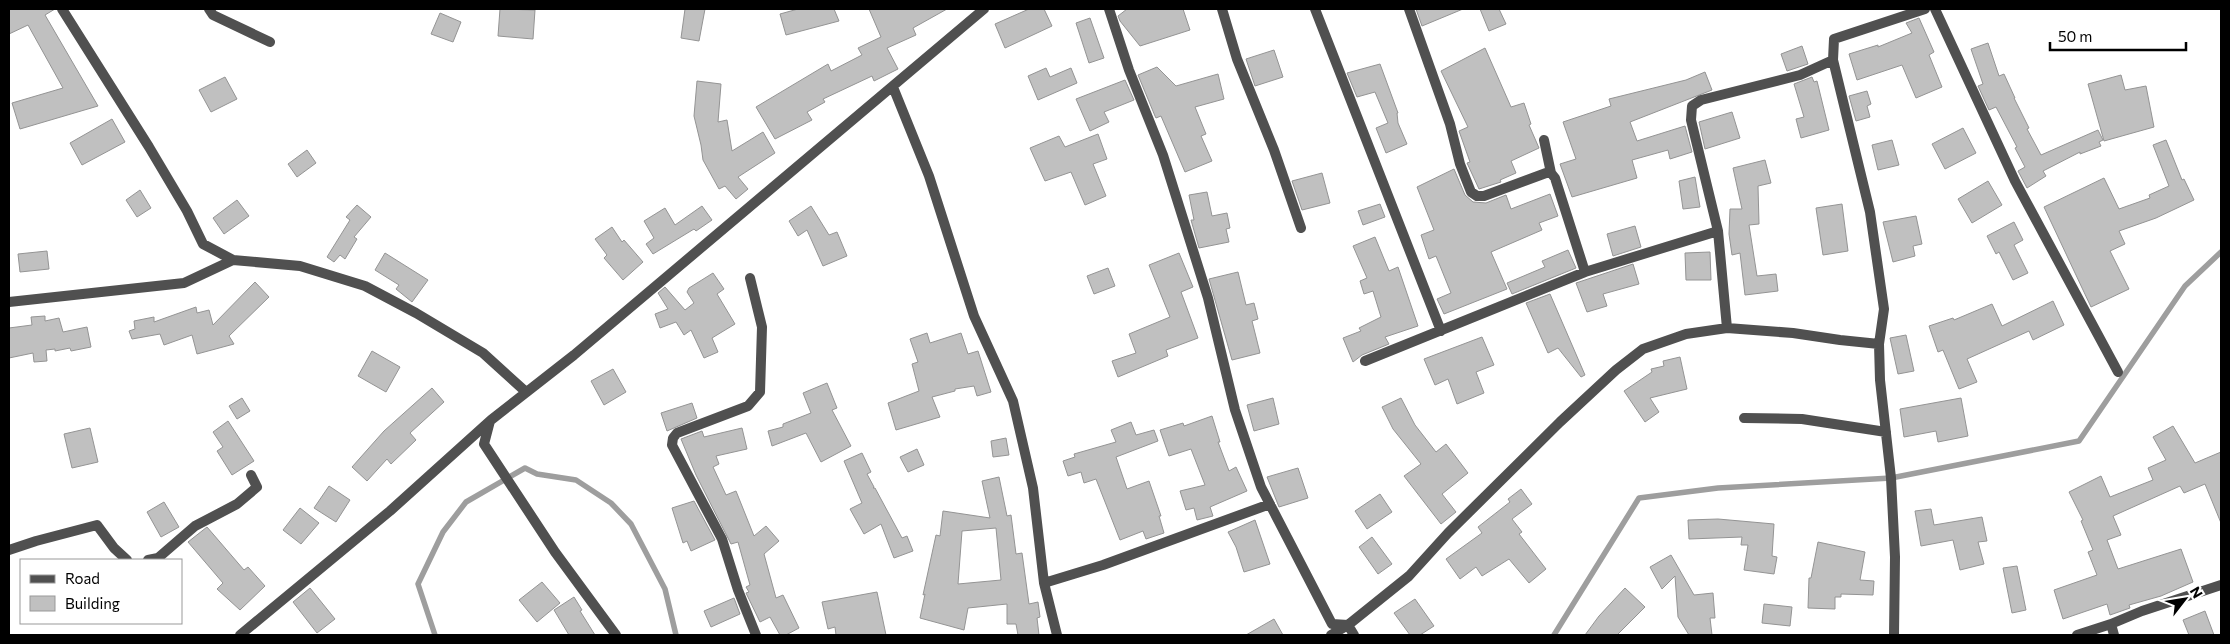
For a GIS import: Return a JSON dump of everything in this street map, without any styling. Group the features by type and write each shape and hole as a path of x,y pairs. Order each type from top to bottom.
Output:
{"street":[{"path":"62,9 154,155 187,211 203,244 232,260 300,266 365,286 416,313 483,353 526,392"},
{"path":"209,9 213,15 270,42"},
{"path":"240,635 390,511 491,420 574,356 984,9"},
{"path":"1109,9 1129,70 1163,155 1208,298 1235,410 1261,486 1332,624 1348,625"},
{"path":"1222,9 1237,59 1274,150 1301,228"},
{"path":"1315,9 1441,330"},
{"path":"1409,9 1450,124 1460,164 1471,192 1476,196 1484,196 1546,173 1551,174"},
{"path":"1894,635 1894,548 1890,454 1880,380 1879,344 1884,309 1870,212 1833,60 1834,39 1925,9"},
{"path":"1935,9 2015,181 2118,372"},
{"path":"1728,328 1718,231 1692,120 1692,106 1701,100 1800,75 1833,60"},
{"path":"893,87 929,176 974,316 1013,401 1033,488 1044,583 1057,635"},
{"path":"1544,140 1551,174 1555,178 1585,272"},
{"path":"1365,361 1585,272 1718,231"},
{"path":"9,302 184,283 232,260"},
{"path":"750,278 762,327 760,392 748,406 677,433 672,445 722,539 738,590 756,635"},
{"path":"1331,635 1348,625 1408,576 1448,533 1554,429 1643,349 1686,334 1728,328 1793,333 1879,344"},
{"path":"1744,418 1802,419 1886,432"},
{"path":"491,420 484,444 555,552 616,635"},
{"path":"153,559 158,558 195,526 237,504 257,487 251,475"},
{"path":"1044,583 1103,565 1270,504"},
{"path":"9,550 36,541 97,526 114,548 126,559"},
{"path":"2077,635 2110,624 2142,610 2221,585"},
{"path":"2110,624 2114,635"},
{"path":"1348,625 1354,635"}],"building":[{"path":"9,9 55,9 45,15 98,106 20,129 12,103 63,88 28,25 9,34"},
{"path":"500,9 535,10 533,39 498,36"},
{"path":"685,9 705,9 699,41 681,38"},
{"path":"798,9 834,9 839,21 786,35 780,14"},
{"path":"869,9 947,9 913,28 916,35 887,48 898,69 874,81 872,76 823,99 825,102 807,112 812,120 775,139 756,107 828,64 831,71 862,55 858,48 881,37"},
{"path":"1029,9 1044,9 1052,26 1005,48 995,24"},
{"path":"1127,9 1183,9 1190,30 1140,46 1118,16"},
{"path":"1416,9 1463,9 1422,26"},
{"path":"1480,9 1499,9 1506,24 1489,31"},
{"path":"440,13 461,22 453,42 431,34"},
{"path":"1090,18 1104,58 1089,63 1076,23"},
{"path":"1919,18 1934,52 1929,55 1942,87 1916,98 1902,65 1857,80 1849,54 1878,45 1878,47 1912,33 1906,23"},
{"path":"1988,43 1999,76 2004,74 2029,128 2027,129 2041,155 2098,130 2103,140 2099,142 2101,146 2080,154 2080,152 2043,171 2046,176 2027,188 2018,171 2025,167 2015,148 2017,147 1996,107 1989,110 1978,86 1983,84 1971,49"},
{"path":"1802,46 1808,64 1787,71 1781,54"},
{"path":"1485,48 1511,107 1524,103 1531,124 1529,125 1539,148 1511,161 1516,173 1500,180 1501,182 1479,189 1467,163 1470,162 1459,131 1468,127 1441,71"},
{"path":"1274,50 1283,77 1255,86 1246,59"},
{"path":"1380,64 1398,113 1398,123 1407,144 1386,153 1376,128 1388,123 1375,92 1357,97 1347,73"},
{"path":"1157,67 1176,86 1218,74 1224,99 1195,107 1206,134 1201,136 1212,161 1185,172 1161,116 1156,118 1138,75"},
{"path":"1046,68 1050,77 1071,68 1077,83 1038,100 1028,76"},
{"path":"1705,72 1712,90 1630,122 1637,141 1685,126 1692,152 1670,159 1668,150 1632,160 1637,178 1572,197 1560,164 1576,159 1563,122 1611,106 1609,99 1686,80"},
{"path":"2121,75 2125,90 2146,86 2154,127 2104,141 2088,84"},
{"path":"225,77 237,99 211,112 199,90"},
{"path":"1812,77 1814,82 1817,81 1829,130 1801,138 1796,119 1804,117 1794,84"},
{"path":"1125,80 1134,100 1104,112 1109,122 1090,131 1076,99"},
{"path":"697,81 721,84 718,122 727,120 732,151 763,132 775,153 738,177 748,189 736,199 725,186 719,189 703,160 694,116"},
{"path":"1867,91 1871,104 1867,106 1870,117 1856,121 1849,96"},
{"path":"1732,112 1740,138 1705,149 1699,122"},
{"path":"112,119 125,142 82,165 70,143"},
{"path":"1963,128 1976,153 1945,169 1932,144"},
{"path":"1098,134 1107,159 1093,164 1106,196 1085,205 1071,172 1045,181 1030,148 1059,136 1065,147"},
{"path":"1892,140 1899,165 1878,170 1872,145"},
{"path":"2166,140 2182,180 2184,179 2194,200 2156,218 2119,231 2125,244 2110,251 2129,289 2091,307 2044,207 2104,178 2119,209 2150,198 2149,195 2169,186 2153,145"},
{"path":"307,150 316,163 297,177 288,164"},
{"path":"1765,160 1771,183 1758,186 1759,224 1749,225 1757,276 1776,274 1778,291 1745,295 1740,253 1732,255 1729,234 1730,209 1742,209 1733,168"},
{"path":"1454,169 1465,195 1473,202 1486,203 1506,195 1511,209 1550,194 1558,216 1539,223 1542,230 1491,252 1507,289 1444,314 1437,299 1451,293 1436,256 1429,259 1421,235 1434,230 1417,187"},
{"path":"1322,173 1330,203 1302,210 1292,181"},
{"path":"1695,177 1700,207 1683,209 1679,181"},
{"path":"1988,181 2002,205 1972,223 1958,199"},
{"path":"140,190 151,208 137,217 126,200"},
{"path":"1207,192 1212,216 1227,213 1230,228 1226,229 1229,242 1199,248 1191,220 1194,220 1189,195"},
{"path":"237,200 249,216 224,234 213,218"},
{"path":"1380,204 1385,217 1363,225 1358,211"},
{"path":"1842,204 1848,251 1823,255 1816,208"},
{"path":"357,205 371,217 354,237 357,239 345,259 340,255 334,262 327,257 350,220 346,217"},
{"path":"702,206 712,220 696,231 694,229 653,254 646,244 654,238 644,221 665,208 675,225"},
{"path":"811,206 829,235 837,232 847,256 823,266 807,230 798,236 789,221"},
{"path":"1916,216 1922,244 1913,246 1915,256 1893,262 1883,222"},
{"path":"2014,222 2023,240 2014,245 2028,273 2013,280 1999,252 1996,254 1987,236"},
{"path":"1635,226 1641,247 1613,256 1607,234"},
{"path":"612,227 622,242 624,240 643,262 623,280 604,258 607,255 595,239"},
{"path":"1375,237 1389,271 1398,267 1418,326 1385,337 1389,344 1362,355 1353,362 1343,338 1361,331 1359,328 1381,317 1373,291 1364,294 1360,281 1367,278 1353,246"},
{"path":"1568,250 1576,268 1512,294 1507,283 1545,267 1542,261"},
{"path":"47,251 49,269 20,272 18,254"},
{"path":"1710,252 1711,280 1686,280 1685,253"},
{"path":"385,253 428,280 412,302 396,289 399,285 375,270"},
{"path":"1179,253 1193,287 1181,292 1198,338 1166,350 1168,356 1118,377 1112,361 1136,353 1129,334 1170,317 1149,265"},
{"path":"1633,264 1639,284 1603,294 1607,306 1587,312 1576,283"},
{"path":"1108,268 1115,286 1094,294 1087,276"},
{"path":"1238,272 1246,305 1254,303 1258,319 1252,321 1260,353 1232,360 1209,279"},
{"path":"713,273 724,289 717,294 735,324 712,338 718,352 704,358 691,330 684,335 676,322 660,328 655,314 668,309 658,293 665,287 685,310 694,303 687,292 689,288"},
{"path":"255,282 269,297 229,336 234,344 197,354 192,335 164,345 160,334 132,339 129,331 135,329 134,321 154,317 154,322 196,307 197,313 209,310 213,325"},
{"path":"1550,294 1585,375 1581,377 1558,348 1548,353 1526,303"},
{"path":"2053,301 2064,325 2033,340 2029,331 1967,359 1977,382 1959,389 1943,350 1938,352 1929,326 1953,318 1954,320 1992,304 2002,326"},
{"path":"45,316 45,321 59,318 63,332 87,327 91,347 71,351 70,348 55,351 55,349 46,350 47,361 34,362 33,353 9,358 9,328 32,325 31,317"},
{"path":"927,333 930,343 961,333 968,354 978,351 991,392 977,396 974,386 955,389 955,391 932,397 940,417 896,430 888,403 919,391 912,364 918,362 910,339"},
{"path":"1906,335 1914,371 1898,374 1890,338"},
{"path":"1482,337 1494,365 1476,372 1484,393 1457,404 1448,379 1435,385 1424,359"},
{"path":"372,351 400,367 386,392 358,376"},
{"path":"1680,357 1687,389 1650,398 1659,412 1645,422 1624,391 1652,372 1651,369 1664,366 1663,361"},
{"path":"613,369 626,392 604,405 591,381"},
{"path":"827,383 837,408 832,410 851,446 821,462 806,433 772,446 768,431 783,427 783,424 811,413 803,393"},
{"path":"432,388 444,402 410,433 416,440 391,464 387,459 367,481 352,467 384,431"},
{"path":"242,398 250,411 237,419 229,406"},
{"path":"1273,398 1279,424 1254,431 1247,405"},
{"path":"1401,398 1415,425 1436,452 1446,444 1468,473 1442,494 1456,512 1441,524 1404,476 1421,464 1393,429 1382,407"},
{"path":"1961,398 1968,436 1938,442 1936,431 1904,437 1900,409"},
{"path":"692,403 697,418 667,431 661,413"},
{"path":"1212,416 1220,442 1218,442 1229,471 1236,467 1247,491 1210,507 1213,516 1197,520 1194,508 1186,510 1180,491 1205,485 1191,449 1169,456 1160,430 1183,423 1184,426"},
{"path":"228,421 254,461 232,475 217,451 223,447 213,432"},
{"path":"1131,422 1136,435 1154,430 1158,441 1116,457 1127,489 1149,481 1161,516 1159,516 1164,533 1146,539 1143,531 1120,540 1096,479 1084,483 1081,472 1068,476 1063,461 1075,457 1074,454 1116,442 1111,430"},
{"path":"2173,426 2195,463 2221,452 2221,523 2205,484 2184,493 2180,486 2113,516 2121,535 2107,540 2118,569 2181,549 2193,582 2161,596 2129,605 2130,608 2110,615 2107,604 2063,619 2054,590 2097,575 2088,552 2093,550 2081,521 2083,520 2069,492 2101,476 2110,497 2153,480 2148,468 2166,460 2153,437"},
{"path":"90,428 98,462 72,468 64,434"},
{"path":"742,428 747,449 716,456 719,464 713,467 726,495 736,491 754,536 766,526 779,541 764,554 776,598 783,595 799,628 786,635 780,635 770,617 760,622 746,593 749,592 746,587 750,585 738,542 731,544 696,475 681,439 702,431 704,437"},
{"path":"1006,438 1009,455 993,457 991,441"},
{"path":"917,449 924,465 908,472 900,457"},
{"path":"862,453 871,472 867,474 873,488 875,488 902,538 907,536 913,551 894,558 881,524 864,534 850,509 862,503 844,461"},
{"path":"1298,468 1308,498 1279,507 1267,477"},
{"path":"999,477 1007,516 1011,515 1016,554 1022,553 1029,604 1038,602 1040,617 1037,618 1039,635 1018,635 1016,624 1007,624 1007,604 968,608 964,630 920,618 936,535 940,536 943,511 990,518 982,481","holes":["996,528 1001,580 958,584 962,531"]},
{"path":"329,486 350,500 336,522 314,508"},
{"path":"1521,489 1532,504 1512,519 1522,532 1519,534 1546,569 1529,583 1509,559 1482,576 1476,567 1460,579 1446,559 1482,533 1478,527 1510,502 1508,499"},
{"path":"1380,494 1392,512 1367,529 1355,511"},
{"path":"694,501 715,540 691,551 687,541 683,543 672,508"},
{"path":"164,502 179,527 161,537 147,512"},
{"path":"300,508 319,523 301,544 283,530"},
{"path":"1931,509 1934,525 1982,517 1987,541 1978,542 1984,564 1960,570 1953,540 1921,546 1915,511"},
{"path":"1718,519 1774,524 1772,556 1777,557 1774,574 1744,570 1748,545 1741,545 1742,537 1689,539 1688,520"},
{"path":"1255,520 1270,564 1244,572 1236,547 1228,532"},
{"path":"207,527 244,570 248,567 265,586 240,610 217,589 223,583 188,542"},
{"path":"1372,537 1392,564 1378,574 1359,547"},
{"path":"1818,542 1865,552 1860,580 1874,581 1873,595 1841,594 1841,597 1835,597 1835,609 1808,608 1809,578 1811,578"},
{"path":"1671,555 1694,595 1713,593 1715,618 1710,618 1712,635 1689,635 1678,617 1675,576 1662,589 1650,567"},
{"path":"2017,566 2026,610 2012,613 2003,568"},
{"path":"542,582 560,603 537,622 519,600"},
{"path":"310,588 335,619 317,633 293,602"},
{"path":"1625,588 1645,607 1617,635 1585,635 1599,616"},
{"path":"877,592 886,635 836,635 835,627 828,629 822,602"},
{"path":"574,597 582,610 580,611 595,635 569,635 554,610"},
{"path":"734,598 740,614 711,627 704,611"},
{"path":"1415,599 1434,626 1420,635 1410,635 1394,613"},
{"path":"1764,604 1792,607 1790,626 1762,623"},
{"path":"2205,611 2214,635 2189,635 2183,620"},
{"path":"1274,619 1283,635 1246,635"}],"waterway":[{"path":"1554,635 1639,498 1718,488 1891,478 2079,441 2185,286 2221,252"},
{"path":"435,635 418,584 443,532 466,502 525,468 537,474 576,480 611,503 631,524 665,589 676,635"}]}
